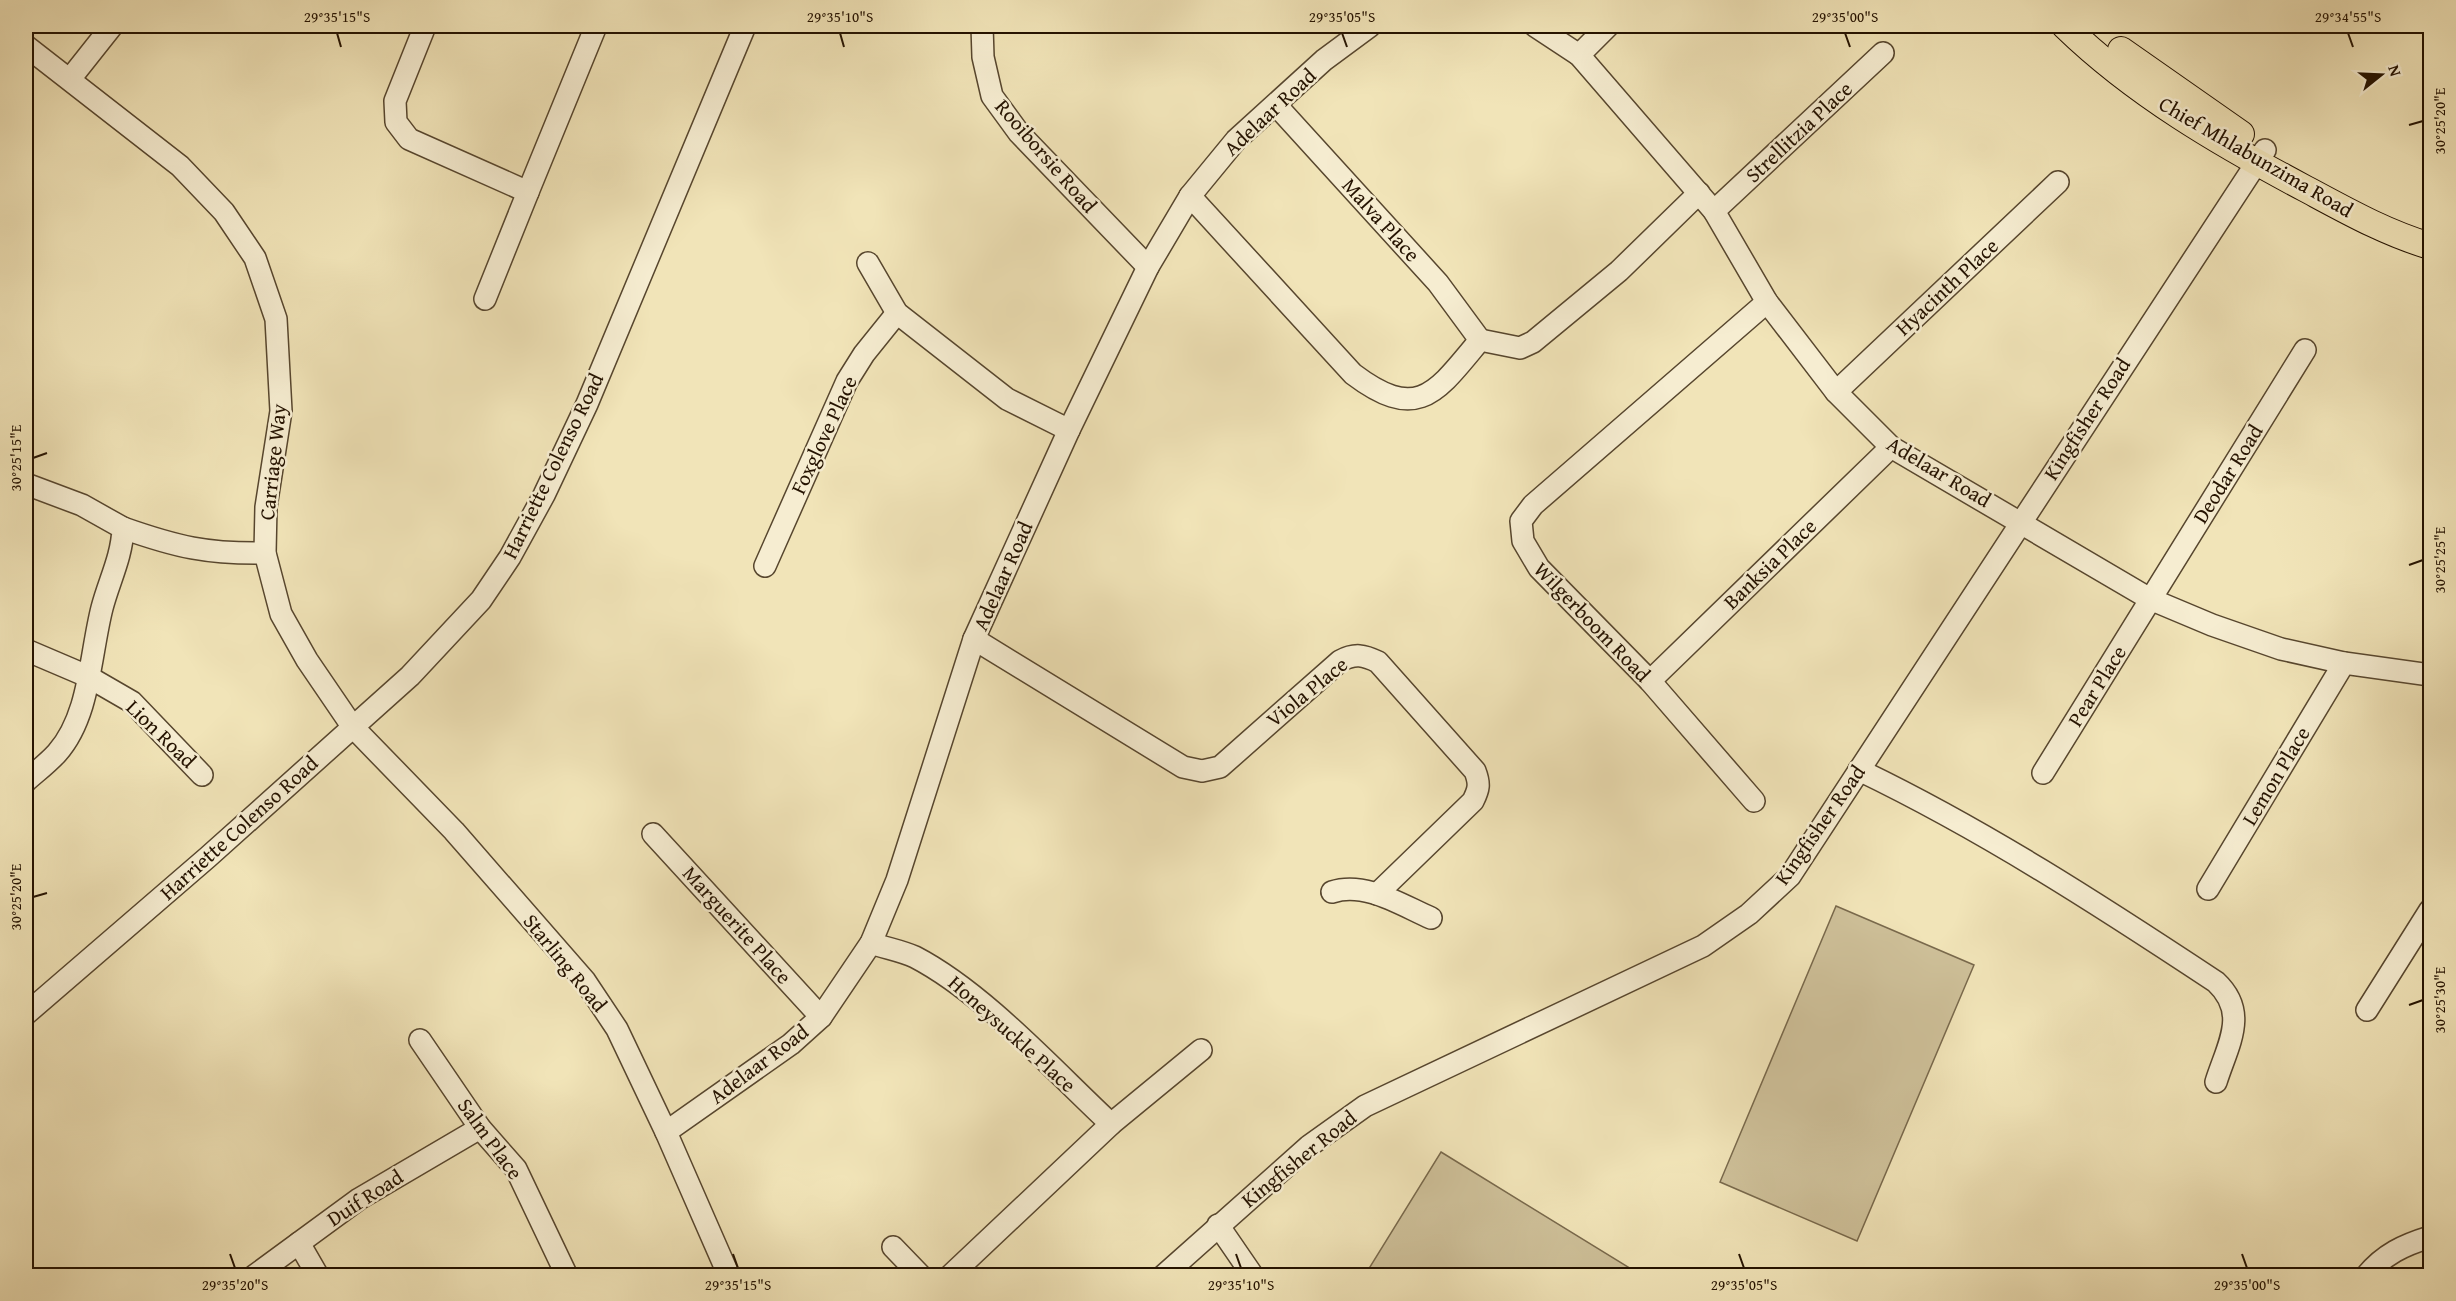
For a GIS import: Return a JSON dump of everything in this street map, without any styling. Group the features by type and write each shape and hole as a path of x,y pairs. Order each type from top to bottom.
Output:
{"main road":[{"name":"Chief Mhlabunzima Road","path":"2065,26 2156,101 2260,156 2376,226 2430,246"},
{"name":"Chief Mhlabunzima Road","path":"2092,26 2138,64 2260,156 2430,232"}],"street":[{"path":"70,80 112,26"},
{"path":"425,26 395,101 396,122 409,140 528,192"},
{"path":"485,299 596,26"},
{"name":"Harriette Colenso Road","path":"26,1014 208,857 410,676 481,600 510,557 544,495 587,404 745,26"},
{"name":"Rooiborsie Road","path":"982,26 983,57 992,96 1019,133 1148,267"},
{"name":"Adelaar Road","path":"666,1132 791,1044 820,1017 871,943 897,880 974,639 1069,430 1148,267 1190,196 1236,140 1324,60 1370,26"},
{"name":"Adelaar Road","path":"1535,26 1579,55 1714,211 1767,302 1836,392 1891,447 2150,599 2212,625 2281,649 2344,663 2430,675"},
{"path":"1579,55 1608,26"},
{"name":"Carriage Way","path":"26,46 180,166 224,212 255,258 276,319 281,411 266,507 265,553 282,614 307,660 352,726"},
{"name":"Strellitzia Place","path":"1714,211 1883,53"},
{"name":"Malva Place","path":"1276,105 1438,284 1480,340"},
{"name":"Kingfisher Road","path":"1163,1275 1309,1146 1365,1106 1703,946 1731,927 1790,876 2260,156"},
{"name":"Hyacinth Place","path":"1836,392 2058,182"},
{"path":"1190,196 1353,374 1386,397 1404,400 1429,395 1480,340 1514,348 1526,347 1619,271 1699,194"},
{"path":"868,263 897,313 1007,399 1069,430"},
{"name":"Wilgerboom Road","path":"1754,801 1650,681 1539,568 1523,541 1521,521 1533,505 1767,302"},
{"name":"Foxglove Place","path":"765,566 847,381 864,354 897,313"},
{"name":"Deodar Road","path":"2150,599 2305,350"},
{"name":"Banksia Place","path":"1650,681 1891,447"},
{"path":"26,484 82,506 123,528 172,546 220,554 265,553"},
{"path":"26,781 58,752 76,720 102,607 122,549 123,528"},
{"name":"Pear Place","path":"2043,773 2150,599"},
{"name":"Viola Place","path":"974,639 1183,767 1202,771 1220,767 1340,660 1351,655 1365,656 1378,662 1475,771 1479,789 1473,801 1377,894"},
{"name":"Lion Road","path":"26,650 87,676 145,714 202,775"},
{"name":"Lemon Place","path":"2208,889 2344,663"},
{"name":"Starling Road","path":"352,726 454,831 585,981 617,1029 666,1132 729,1275"},
{"path":"1859,771 1931,805 2136,930 2216,982 2227,993 2234,1005 2234,1018 2216,1082"},
{"name":"Marguerite Place","path":"653,834 820,1017"},
{"path":"1332,892 1350,887 1377,894 1431,918"},
{"path":"2367,1010 2430,910"},
{"name":"Honeysuckle Place","path":"871,943 913,956 949,977 992,1013 1111,1124"},
{"name":"Salm Place","path":"420,1040 480,1128 516,1169 567,1275"},
{"path":"950,1275 1111,1124 1201,1050"},
{"name":"Duif Road","path":"254,1275 359,1199 480,1128"},
{"path":"1218,1225 1253,1275"},
{"path":"2366,1275 2379,1260 2404,1245 2430,1237"},
{"path":"299,1243 318,1275"},
{"path":"892,1247 921,1275"}],"shaded area":[{"path":"1836,906 1974,965 1857,1241 1720,1182"},
{"path":"1441,1152 1641,1275 1365,1275"}]}
